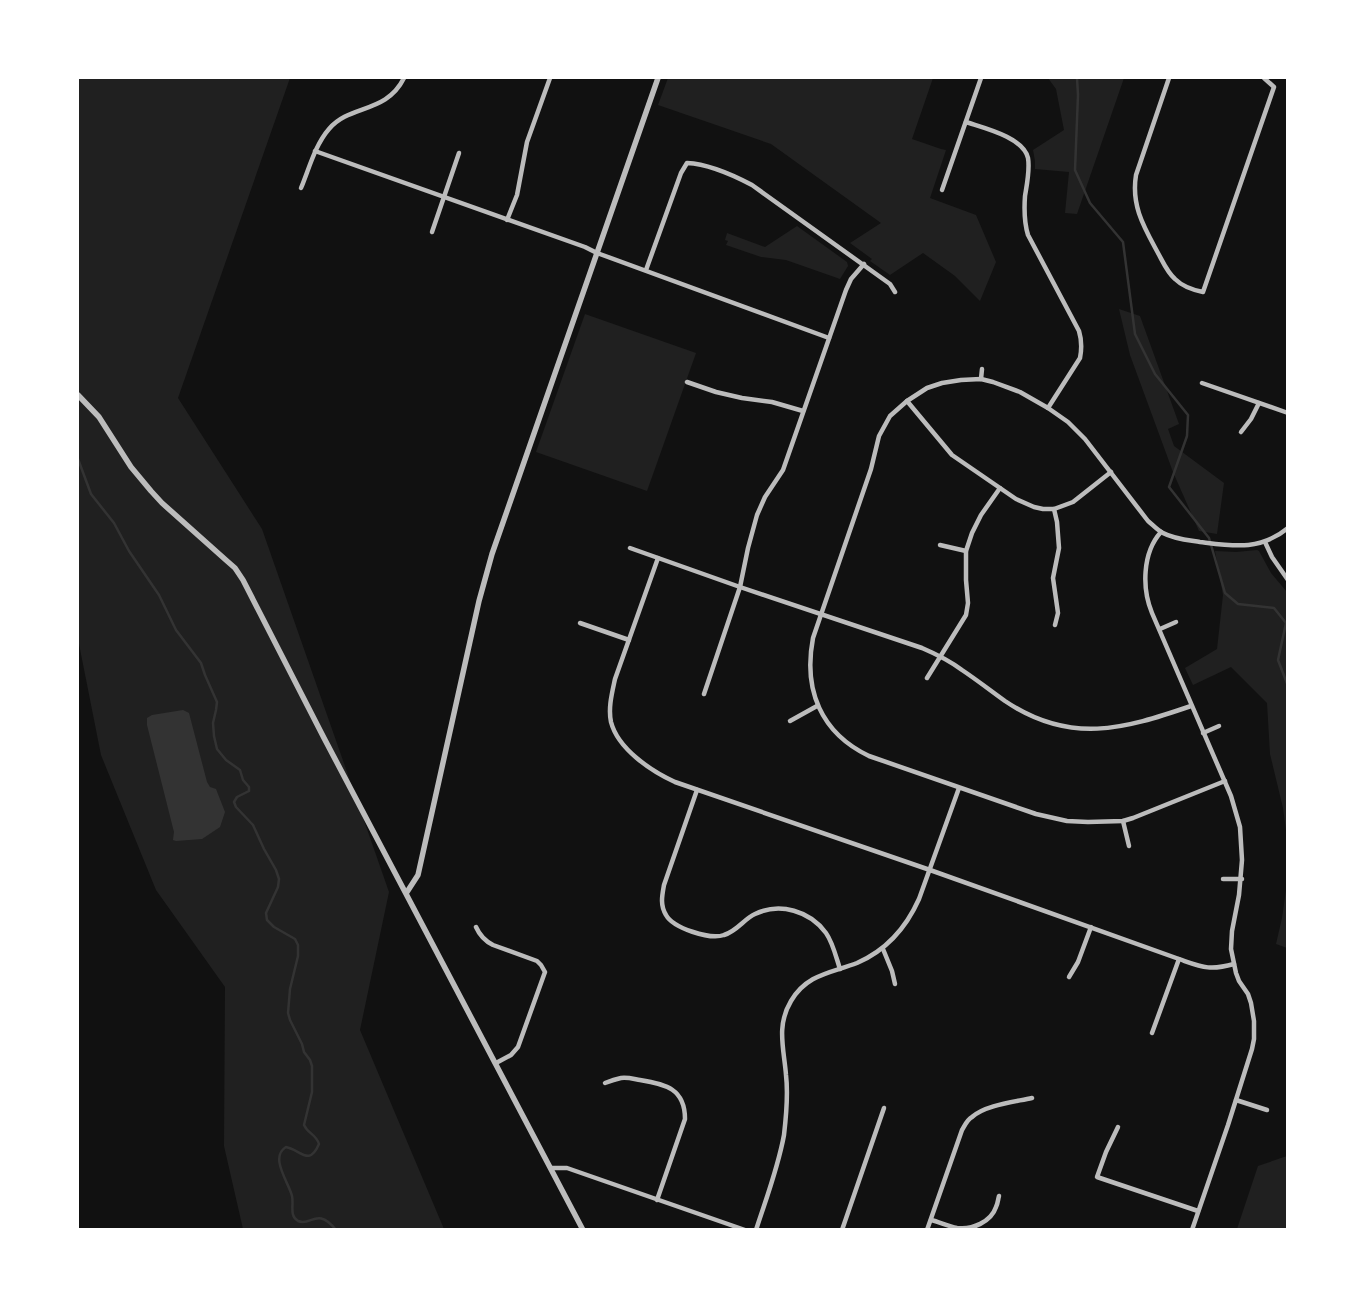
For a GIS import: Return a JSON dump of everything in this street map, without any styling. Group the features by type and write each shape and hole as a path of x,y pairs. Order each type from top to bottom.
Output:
{"street":[{"path":"301,188 315,151 329,128 343,118 374,106 387,98 404,78"},
{"path":"507,220 517,195 527,142 550,78"},
{"path":"406,892 418,875 486,571 658,78"},
{"path":"942,190 981,78"},
{"path":"1169,78 1136,175 1134,193 1145,229 1170,274 1183,285 1203,292 1274,87 1264,78"},
{"path":"966,122 1000,133 1018,142 1027,156 1025,227 1082,340 1080,358 1048,408"},
{"path":"315,151 585,247 829,338"},
{"path":"432,232 459,154"},
{"path":"646,270 680,173 687,163 699,164 752,184 864,264 890,284 895,292"},
{"path":"704,694 740,587 757,515 783,470 846,290 864,264"},
{"path":"982,369 982,379"},
{"path":"1225,781 1124,821 1088,822 1056,819 1036,814 960,788 870,756 854,748 833,730 817,706 811,674 810,656 813,638 871,469 879,436 890,416 907,401 927,388 942,383 982,379 1020,392 1048,408 1068,422 1085,439 1148,520 1161,532 1173,538 1239,546 1266,542 1288,528"},
{"path":"687,382 716,392 772,402 803,411"},
{"path":"1202,383 1288,413"},
{"path":"78,394 99,417 123,455 151,491 227,560 251,593 329,746 583,1230"},
{"path":"907,401 952,455 1016,499 1034,507 1054,509 1073,502 1112,472"},
{"path":"1241,432 1251,419 1259,403"},
{"path":"927,678 966,615 968,603 966,551 981,515 1000,488"},
{"path":"1054,509 1057,522 1058,548 1053,578 1058,613 1056,625"},
{"path":"1161,532 1156,537 1151,548 1147,563 1145,580 1149,605 1225,781 1236,811 1242,844 1242,879 1232,931 1231,949 1239,981 1248,994 1254,1021 1252,1049 1245,1073 1192,1230"},
{"path":"1266,542 1272,557 1288,580"},
{"path":"940,545 966,551"},
{"path":"630,548 922,648 961,669 1022,712 1049,723 1065,727 1098,730 1156,718 1192,706"},
{"path":"658,558 611,695 610,709 611,722 615,731 628,749 659,775 1179,959 1210,968 1234,964"},
{"path":"1160,629 1176,622"},
{"path":"580,623 629,640"},
{"path":"790,721 817,706"},
{"path":"1203,733 1219,726"},
{"path":"756,1230 775,1174 784,1135 786,1076 781,1034 784,1017 790,1001 801,988 814,978 862,960 883,948 902,928 915,908 960,788"},
{"path":"697,790 664,886 663,909 667,917 673,923 711,937 727,934 748,918 763,911 781,908 798,912 814,920 826,933 840,969"},
{"path":"1124,821 1129,846"},
{"path":"1223,879 1242,879"},
{"path":"476,927 481,936 488,942 537,961 545,972 518,1047 511,1055 496,1063"},
{"path":"1069,976 1078,962 1090,927"},
{"path":"883,948 895,984"},
{"path":"1152,1033 1179,959"},
{"path":"606,1083 623,1077 663,1084 678,1094 683,1102 686,1119 657,1200"},
{"path":"927,1230 966,1122 979,1111 1032,1098"},
{"path":"1236,1100 1267,1110"},
{"path":"842,1230 884,1108"},
{"path":"1118,1127 1106,1152 1098,1177 1198,1211"},
{"path":"551,1168 566,1168 745,1230"},
{"path":"931,1220 955,1227 966,1228 975,1226 983,1222 996,1209 999,1196"}],"shaded area":[{"path":"78,78 290,78 178,398 262,529 389,892 360,1030 444,1229 243,1229 224,1146 225,987 156,890 101,755 78,642"},
{"path":"668,78 933,78 912,139 946,150 930,198 976,215 996,262 980,301 955,276 923,253 890,275 870,261 872,259 850,243 881,223 771,144 658,105"},
{"path":"1048,78 1124,78 1077,214 1065,213 1069,172 1035,169 1033,150 1064,130 1056,89"},
{"path":"797,226 847,262 848,266 840,279 786,260 761,257 726,245 728,241 725,240 727,233 765,247"},
{"path":"1119,309 1140,316 1179,424 1168,429 1174,446 1224,483 1217,534 1199,531 1173,472 1130,355"},
{"path":"585,314 696,353 647,491 536,452"},
{"path":"1257,550 1271,573 1287,592 1287,838 1283,808 1270,754 1267,703 1231,667 1193,685 1185,668 1217,649 1223,595 1215,551"},
{"path":"183,710 189,713 207,782 210,787 216,789 225,812 220,827 202,839 176,841 173,840 174,832 147,725 147,718 152,715"},
{"path":"1287,883 1287,948 1276,944"},
{"path":"1287,1156 1287,1229 1237,1229 1258,1166"}],"waterway":[{"path":"1077,78 1075,170 1090,203 1123,242 1135,334 1155,374 1188,415 1187,436 1169,487 1209,538 1225,593 1238,604 1274,608 1286,623 1278,660 1288,686"},
{"path":"78,459 91,494 114,523 129,551 159,595 176,630 201,663 217,702 213,723 217,749 226,760 240,770 243,780 249,787 249,791 237,797 234,802 236,807 253,825 279,879 278,887 266,913 267,920 274,927 295,939 298,945 298,956 290,989 288,1013 304,1052 312,1066 312,1092 304,1125 319,1144 312,1155 308,1156 286,1147 281,1151 279,1157 281,1170 292,1196 295,1219 303,1222 319,1218 324,1219 336,1230"}]}
